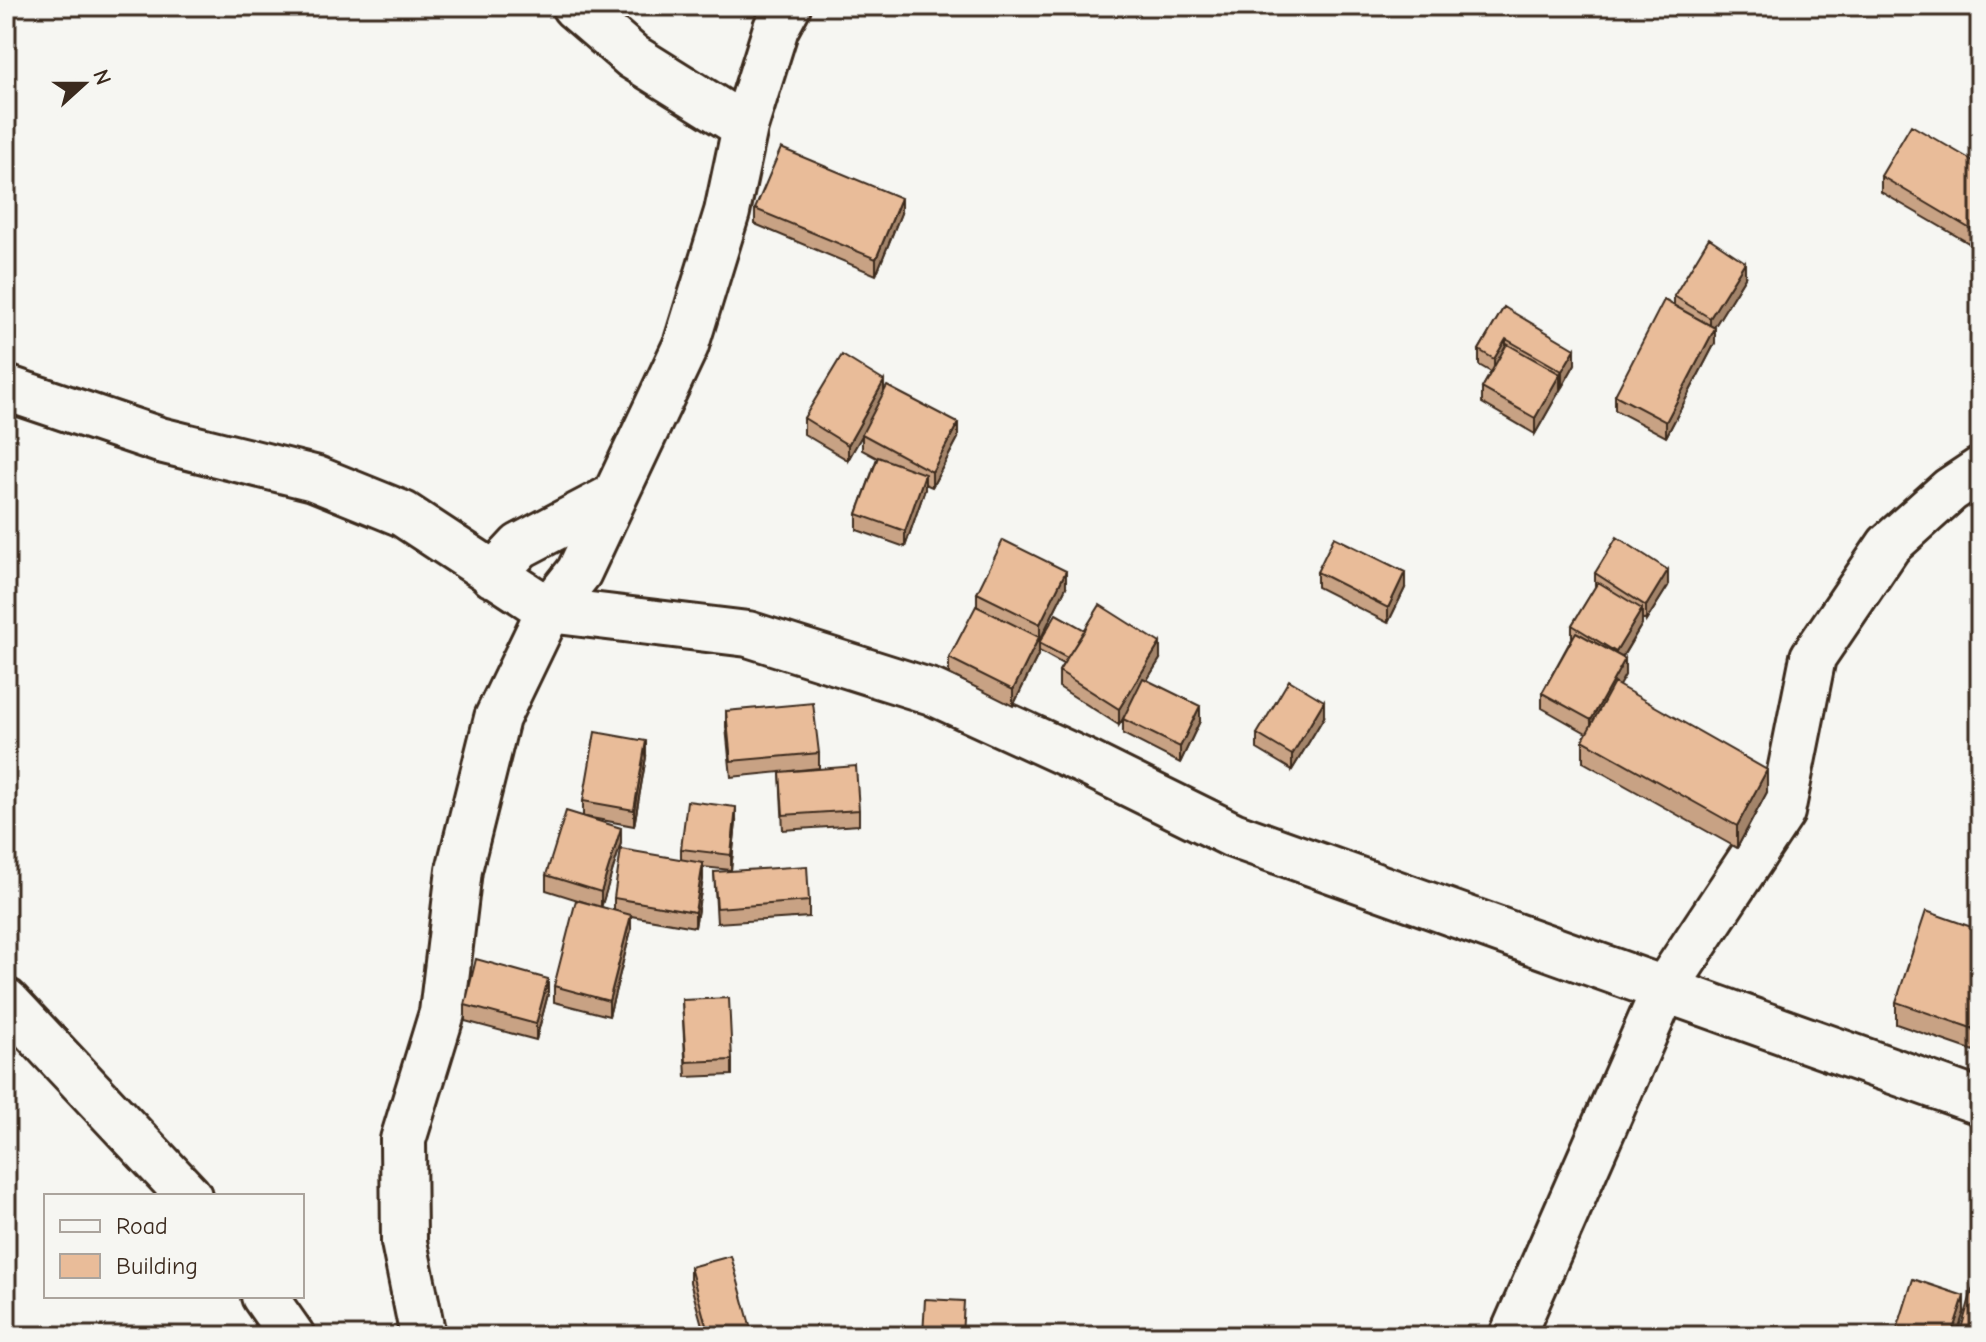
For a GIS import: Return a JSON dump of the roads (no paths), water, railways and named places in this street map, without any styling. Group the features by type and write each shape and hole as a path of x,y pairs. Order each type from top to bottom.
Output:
{"street":[{"path":"574,6 633,57 745,127"},
{"path":"423,1336 404,1242 403,1140 442,1013 459,870 497,718 549,610 579,572 611,498 686,345 727,212 745,127 776,28 788,6"},
{"path":"6,388 160,440 314,478 403,514 549,610 748,634 932,692 1085,762 1233,835 1980,1102"},
{"path":"1512,1336 1664,990 1782,812 1813,657 1889,545 1950,490 1980,470"},
{"path":"493,575 520,546 611,498"},
{"path":"6,1001 187,1194"},
{"path":"265,1298 292,1336"}]}
